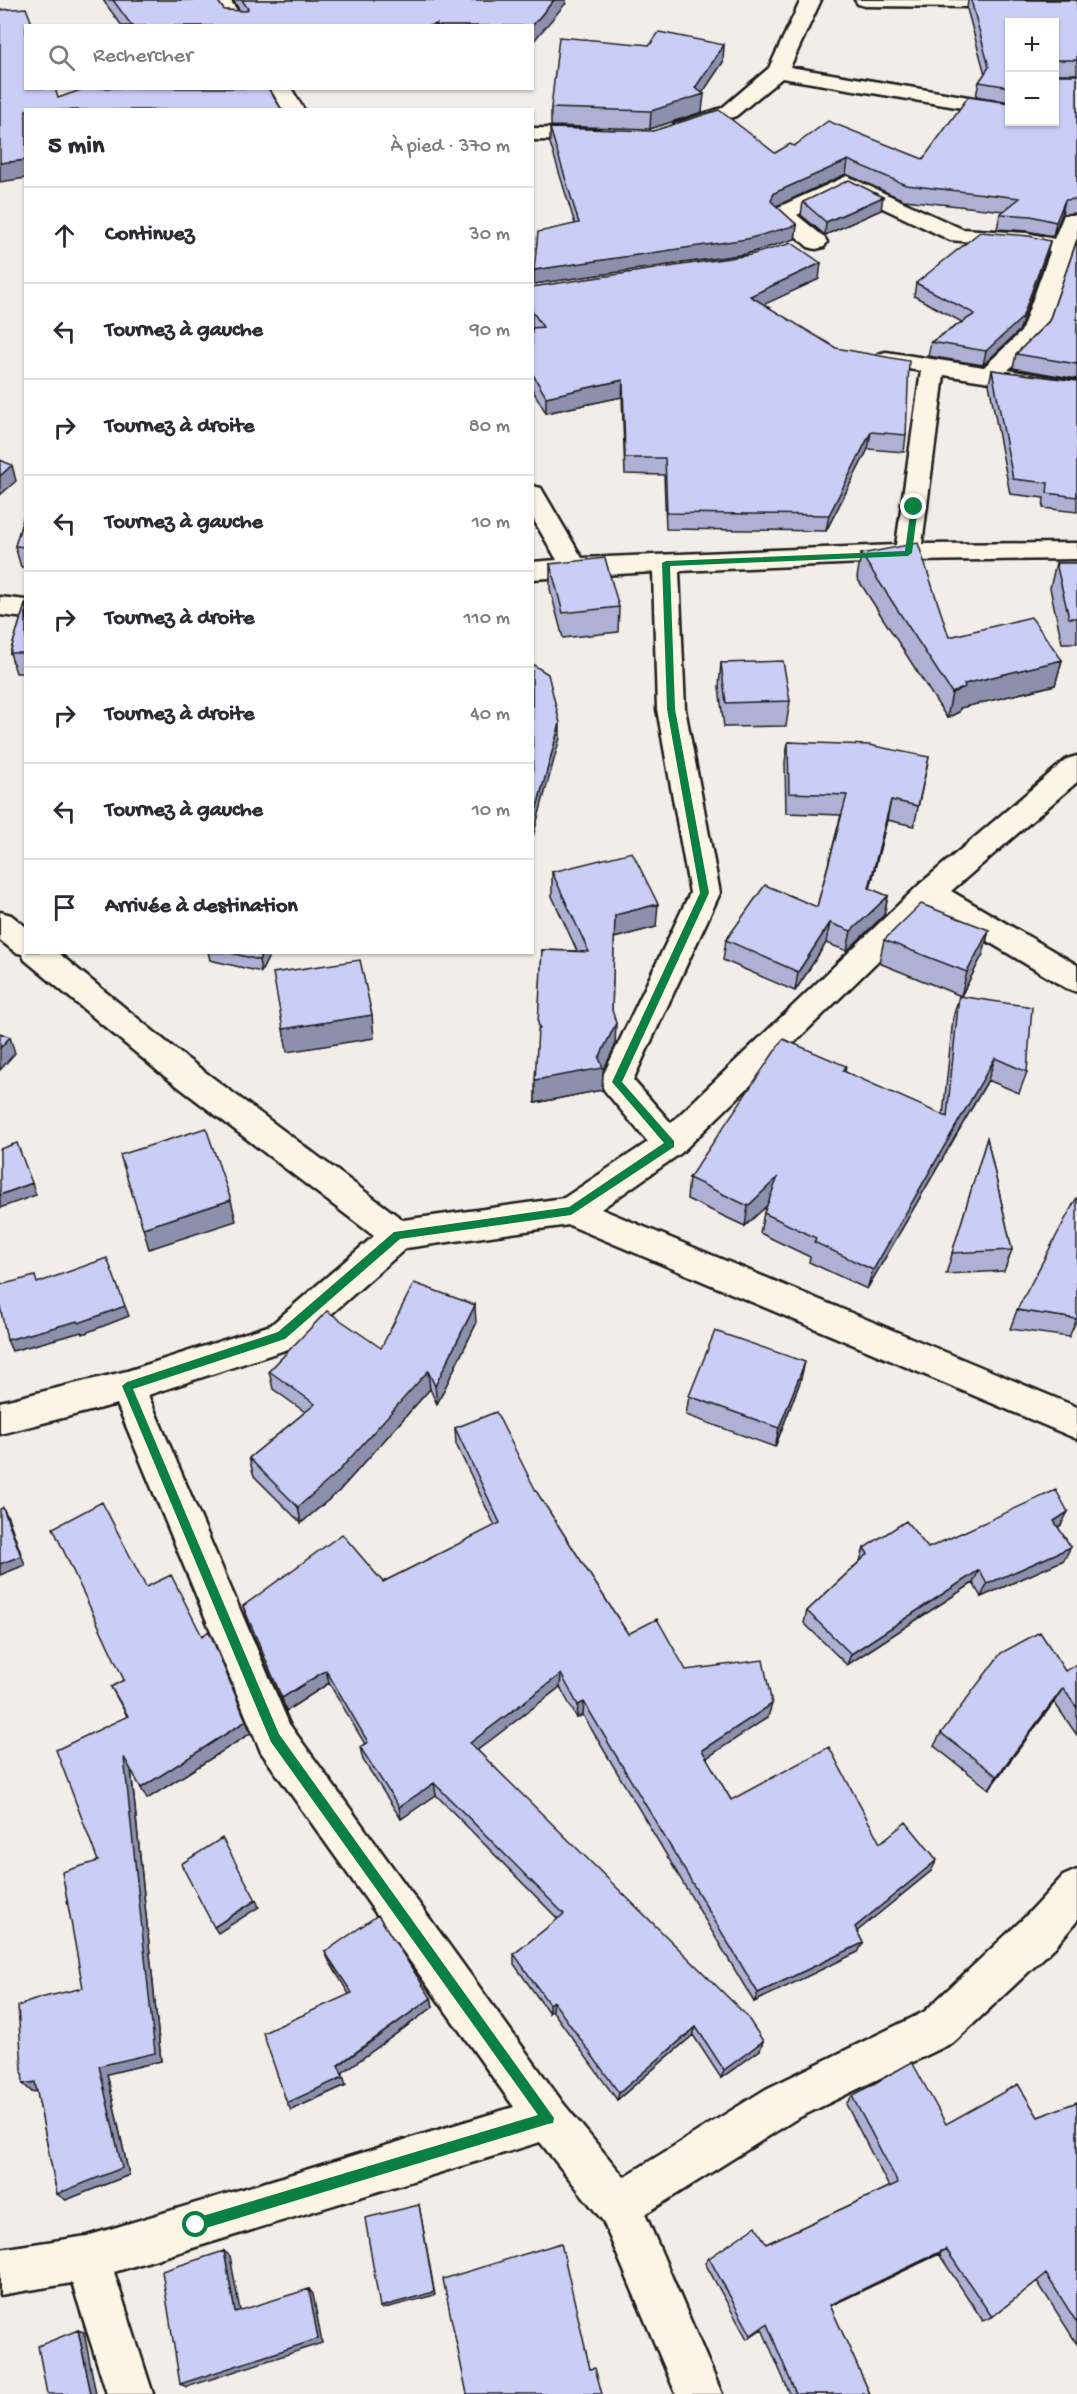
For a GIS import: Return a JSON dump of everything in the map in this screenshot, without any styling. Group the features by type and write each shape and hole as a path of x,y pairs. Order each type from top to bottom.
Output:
{"street":[{"path":"220,0 237,24"},
{"path":"663,133 729,112 778,71 811,0"},
{"path":"866,0 1077,2"},
{"path":"778,71 1005,109"},
{"path":"281,90 293,108"},
{"path":"534,134 616,136"},
{"path":"794,249 816,242 782,214 847,183 958,235 1027,240 1062,248"},
{"path":"988,376 1032,335 1072,220"},
{"path":"886,359 933,368 1077,388"},
{"path":"908,553 933,368"},
{"path":"534,497 574,567"},
{"path":"534,571 574,567 908,553 1077,550"},
{"path":"666,563 671,709 705,893 616,1082 670,1144"},
{"path":"0,606 24,609"},
{"path":"0,1418 127,1386 282,1336 398,1235 571,1211 670,1144 930,892 1077,766"},
{"path":"930,892 1077,980"},
{"path":"0,923 24,942"},
{"path":"38,954 170,1063 398,1235"},
{"path":"571,1211 1077,1422"},
{"path":"127,1386 275,1738 548,2118 619,2205 699,2394"},
{"path":"619,2205 781,2104 939,2027 1040,1932 1077,1890"},
{"path":"0,2272 87,2258 548,2118"},
{"path":"87,2258 130,2394"}],"building":[{"path":"113,0 217,0 224,10 246,11 248,9 242,0 554,0 534,24 131,24"},
{"path":"971,0 1077,0 1077,60 1059,60 1059,18 1005,18 1005,86 979,82 989,67"},
{"path":"26,8 32,24 24,24 24,90 56,90 58,98 80,90 269,90 281,108 24,108 24,160 0,163 0,10"},
{"path":"659,32 724,45 695,88 704,94 651,111 551,108 559,37 650,45"},
{"path":"1059,75 1077,75 1077,199 1065,200 1056,222 1031,216 1000,214 1020,198 906,185 848,160 774,193 771,201 797,225 747,239 534,270 538,232 579,223 550,128 653,131 719,110 775,153 790,144 794,146 828,121 923,159 968,97 1005,102 1005,126 1059,126"},
{"path":"849,180 883,197 826,222 803,202"},
{"path":"980,232 1029,236 1050,241 1022,318 986,351 931,342 975,314 916,283"},
{"path":"1077,240 1077,364 1016,354 1049,321"},
{"path":"792,243 821,263 750,296 836,348 909,361 906,435 871,432 829,515 667,513 665,458 625,458 623,380 546,397 534,376 534,328 543,327 534,314 534,287 750,255"},
{"path":"992,370 1077,381 1077,497 1047,493 1048,483 1013,479"},
{"path":"0,460 12,465 0,476"},
{"path":"24,516 24,547 15,546"},
{"path":"918,543 949,637 1031,617 1062,660 964,684 965,687 952,693 861,554"},
{"path":"605,558 619,607 563,613 550,564"},
{"path":"1056,563 1077,563 1077,618 1069,618"},
{"path":"24,608 24,653 10,653"},
{"path":"783,661 790,701 726,703 721,663"},
{"path":"534,665 548,674 560,723 534,817"},
{"path":"788,742 869,745 929,757 918,806 891,800 869,888 888,896 851,931 830,923 798,972 726,940 765,885 817,907 847,795 789,793"},
{"path":"632,852 658,904 615,915 612,1010 616,1023 599,1058 603,1068 535,1080 540,1028 538,1023 542,950 589,952 552,872"},
{"path":"921,904 989,930 967,972 884,940"},
{"path":"236,954 262,954 259,960"},
{"path":"360,960 372,1015 283,1029 273,973"},
{"path":"959,996 1032,1007 1027,1072 995,1058 873,1270 814,1242 816,1238 764,1213 778,1177 748,1206 689,1178 783,1039 846,1066 843,1071 947,1117"},
{"path":"0,1033 10,1037 0,1048"},
{"path":"206,1128 231,1200 143,1228 120,1155"},
{"path":"987,1138 1012,1250 952,1253"},
{"path":"17,1143 32,1183 0,1195 0,1149"},
{"path":"1077,1197 1077,1319 1017,1310"},
{"path":"107,1258 125,1306 79,1323 78,1321 7,1340 0,1306 0,1285 35,1276 37,1283"},
{"path":"414,1283 475,1305 435,1386 428,1371 336,1474 298,1507 249,1458 315,1404 269,1371 327,1311 381,1348"},
{"path":"715,1331 805,1362 779,1428 689,1396"},
{"path":"496,1412 536,1491 628,1634 657,1619 686,1670 763,1660 772,1704 702,1750 731,1800 829,1747 880,1843 906,1822 937,1860 855,1927 863,1943 758,1993 584,1702 578,1705 561,1674 470,1743 746,2015 763,2041 724,2070 696,2027 619,2093 553,2001 549,2004 514,1954 564,1914 434,1783 399,1807 360,1747 368,1742 326,1670 282,1698 243,1606 342,1534 383,1582 500,1523 455,1428"},
{"path":"1056,1490 1068,1512 1054,1521 1071,1547 987,1584 979,1570 851,1654 807,1611 868,1554 864,1548 906,1521 928,1548"},
{"path":"102,1502 146,1587 171,1575 202,1636 209,1631 246,1721 141,1788 124,1757 155,2053 99,2066 122,2168 57,2194 35,2082 23,2084 18,2006 40,1998 83,1988 62,1872 98,1861 56,1750 128,1716 111,1687 124,1680 53,1528"},
{"path":"3,1508 21,1556 0,1564 0,1509"},
{"path":"1040,1632 1065,1671 1077,1665 1077,1708 1063,1688 997,1776 941,1733 1001,1653"},
{"path":"222,1838 256,1900 214,1927 181,1864"},
{"path":"378,1915 431,1998 338,2065 343,2077 287,2103 263,2033 352,1993 325,1952"},
{"path":"912,2062 946,2124 1018,2084 1038,2117 1077,2102 1077,2323 1046,2274 992,2317 946,2249 830,2305 870,2394 796,2394 767,2324 751,2335 709,2258 756,2226 766,2244 898,2183 852,2096"},
{"path":"419,2205 434,2292 380,2307 365,2218"},
{"path":"561,2243 590,2369 595,2368 602,2394 467,2394 443,2279"},
{"path":"224,2251 235,2312 309,2289 318,2339 180,2384 162,2271"},
{"path":"78,2330 91,2394 47,2394 38,2346"}],"route":[{"path":"196,2225 548,2118 275,1738 127,1386 282,1336 398,1235 571,1211 670,1144 616,1082 705,893 671,709 666,563 908,553 914,507"}]}
